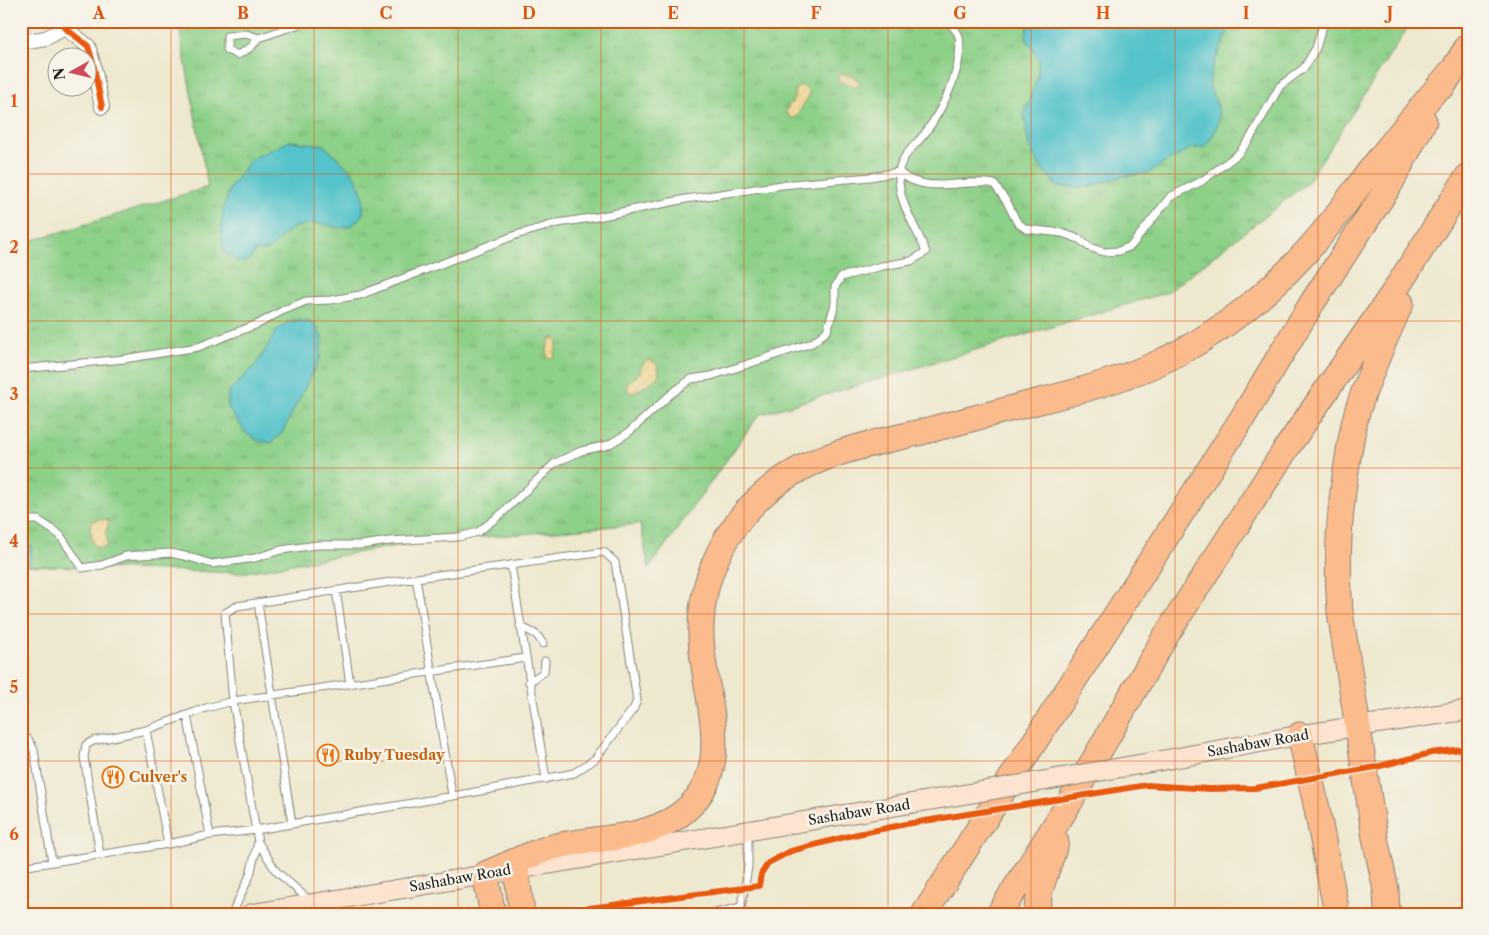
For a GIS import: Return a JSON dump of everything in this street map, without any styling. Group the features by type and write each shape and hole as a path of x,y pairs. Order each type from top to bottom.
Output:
{"highway":[{"path":"493,914 485,874 554,847 651,830 676,818 699,795 711,771 715,746 701,636 701,617 706,588 718,553 727,537 744,514 770,488 797,470 838,453 1071,393 1123,377 1155,365 1221,328 1283,276 1320,236 1450,72 1468,46"},
{"path":"924,914 1243,418 1312,304 1389,186 1450,72"},
{"path":"998,914 1068,804 1166,637 1291,442 1392,295 1468,176"},
{"path":"1387,914 1386,890 1375,838 1340,612 1338,577 1340,509 1357,410 1377,354 1408,288 1468,181"},
{"path":"1300,735 1316,804 1337,914"},
{"path":"1036,914 1040,890 1068,804"},
{"path":"516,869 522,914"}],"main road":[{"name":"Sashabaw Road","path":"250,914 276,912 313,903 920,802 1300,735 1468,710"}],"street":[{"path":"21,42 46,38 67,24 88,46 102,107"}],"lane":[{"path":"259,38 308,21"},
{"path":"21,520 38,520 60,535 82,568 102,565 134,555 170,553 212,564 255,558 281,550 317,545 361,545 390,541 458,537 478,532 500,515 555,463 581,451 608,445 621,437 691,379 711,376 812,343 827,331 835,304 835,287 841,277 882,266 911,261 926,252 903,202 898,172 910,148 925,133 948,95 959,61 959,34 948,21"},
{"path":"898,172 905,178 938,185 981,181 994,184 1007,202 1017,222 1026,229 1062,233 1078,239 1089,247 1104,252 1119,251 1131,246 1170,197 1202,182 1238,154 1249,140 1280,86 1304,68 1316,48 1322,28 1327,21"},
{"path":"21,369 124,360 198,347 258,324 306,301 331,300 360,295 490,244 558,223 597,217 686,198 782,185 870,177 898,172"},
{"path":"21,868 168,844 210,834 256,830 292,824 574,773 595,759 634,708 637,700 615,562 604,552 336,590 237,606 225,613 233,701 256,830 258,842 276,871 313,903"},
{"path":"511,565 546,778"},
{"path":"416,578 452,795"},
{"path":"336,590 350,684"},
{"path":"258,603 292,824"},
{"path":"520,626 537,635 543,644"},
{"path":"100,855 84,757 86,745 93,741 146,730 206,708 233,701 525,658"},
{"path":"529,682 544,672 545,661"},
{"path":"188,715 210,834"},
{"path":"146,730 168,844"},
{"path":"21,736 28,739 34,750 52,862"},
{"path":"711,914 740,910 748,867 748,830"},
{"path":"232,914 250,875 258,842"}],"green space":[{"path":"178,21 1412,21 1307,183 1168,292 759,415 649,568 640,524 413,543 241,573 21,565 21,244 208,187"}],"sand":[{"path":"841,74 852,76 860,84 856,87 839,81 838,76"},
{"path":"797,86 803,86 809,92 809,96 796,117 790,118 786,112 794,98"},
{"path":"550,339 558,340 554,357 549,358 547,357 547,347"},
{"path":"648,360 658,365 659,376 635,392 629,392 627,388 628,383 639,373 644,362"},
{"path":"104,519 109,521 106,532 107,545 106,547 98,548 93,545 90,528 91,521"}],"water":[{"path":"1034,21 1233,21 1211,73 1210,86 1217,104 1219,117 1215,132 1205,147 1191,148 1148,173 1120,177 1089,187 1058,187 1039,165 1029,147 1024,116 1038,75 1039,60 1026,38 1027,29"},
{"path":"290,141 323,145 342,162 356,177 363,196 363,214 356,222 342,228 315,223 293,228 271,248 255,251 250,259 245,262 235,261 224,252 221,233 223,210 230,188 251,159"},
{"path":"301,319 310,321 317,326 322,338 320,358 282,433 271,443 259,441 247,434 228,408 228,392 254,366 280,328 292,321"},
{"path":"21,543 32,546 30,563 21,568"}],"cycle path":[{"path":"69,21 65,28 88,46 102,107"},
{"path":"542,914 759,886 761,874 768,863 791,851 906,824 1147,785 1210,789 1255,788 1376,767 1431,753 1468,748"}],"place":[{"name":"Ruby Tuesday","path":"328,755"},
{"name":"Culver's","path":"113,777"}]}
